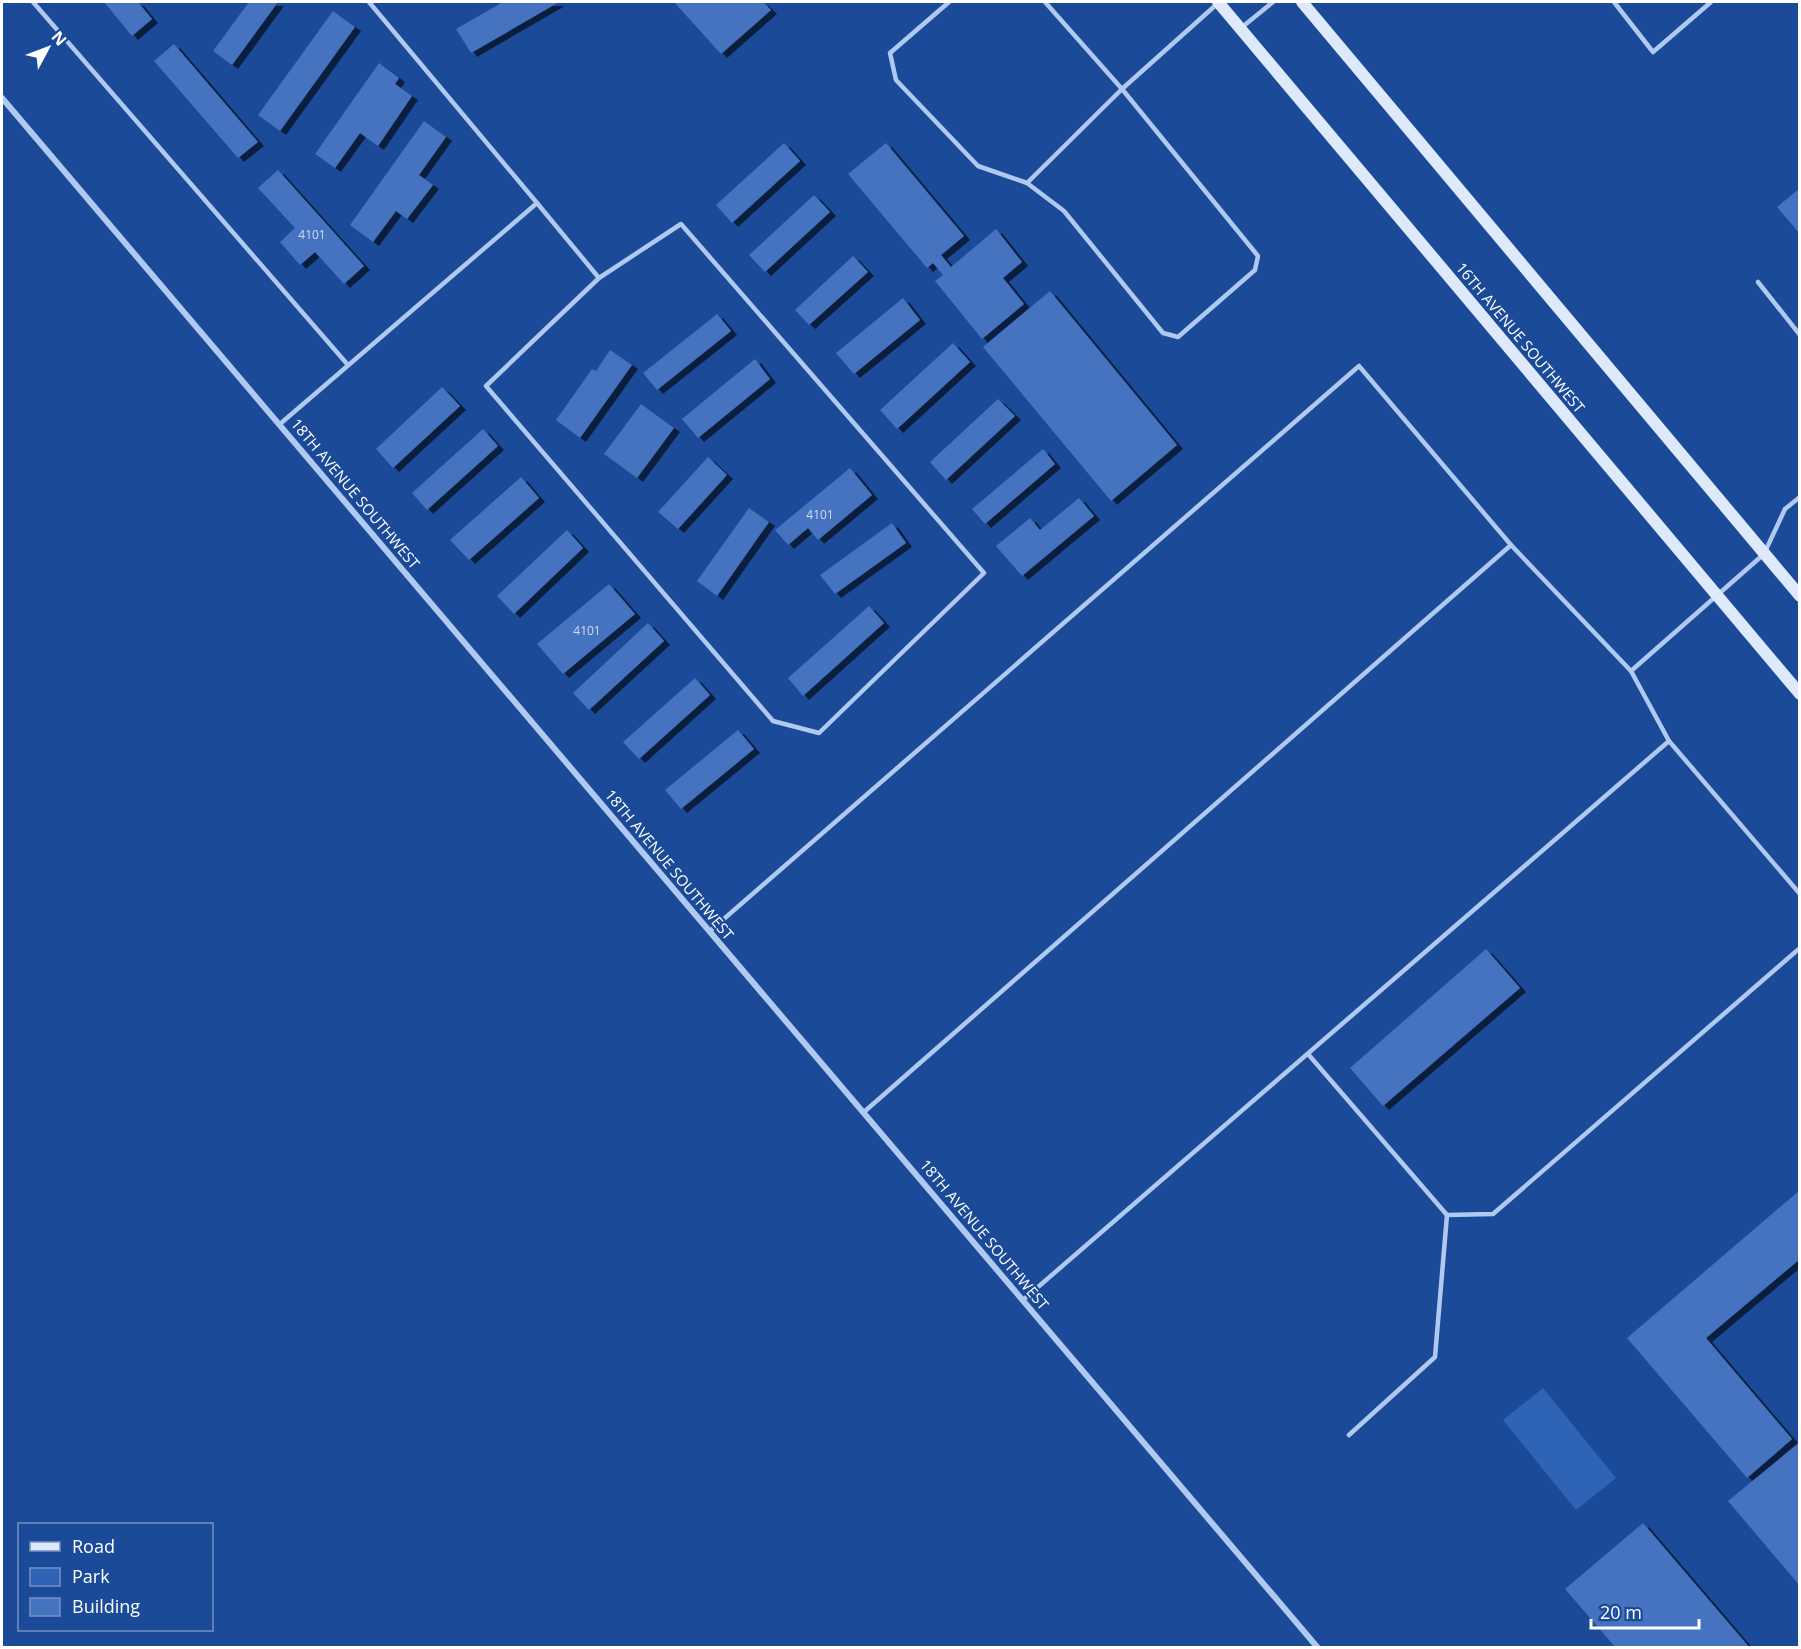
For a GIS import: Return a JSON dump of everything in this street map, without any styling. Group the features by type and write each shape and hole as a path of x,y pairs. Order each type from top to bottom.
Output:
{"main road":[{"name":"16TH AVENUE SOUTHWEST","path":"1219,2 1800,694"},
{"path":"1302,2 1800,596"}],"street":[{"name":"18TH AVENUE SOUTHWEST","path":"2,98 1318,1647"}],"lane":[{"path":"33,2 348,365"},
{"path":"369,2 599,278"},
{"path":"949,2 890,53 896,80 978,166 1027,183 1064,212 1163,333 1178,338 1255,270 1258,256 1122,90 1045,2"},
{"path":"1027,183 1122,90 1219,2"},
{"path":"1241,28 1273,2"},
{"path":"1614,2 1653,52 1711,2"},
{"path":"280,424 537,203"},
{"path":"681,224 984,573 819,733 772,721 486,386 599,278 681,224"},
{"path":"1758,282 1800,335"},
{"path":"710,931 1359,366 1511,545 1631,671 1669,741 1800,894"},
{"path":"1631,671 1764,554 1785,509 1800,497"},
{"path":"864,1112 1511,545"},
{"path":"1023,1300 1669,741"},
{"path":"1447,1215 1493,1214 1800,948"},
{"path":"1308,1054 1447,1215 1435,1357 1349,1435"}],"green space":[{"path":"1543,1388 1616,1478 1576,1510 1503,1420"}],"building":[{"path":"104,2 138,2 152,19 132,36"},
{"path":"249,2 278,2 232,65 213,51"},
{"path":"503,2 559,2 471,53 456,29"},
{"path":"674,2 763,2 771,10 721,54"},
{"path":"333,11 355,27 280,131 258,115"},
{"path":"174,44 258,142 238,158 154,61"},
{"path":"379,63 399,78 395,84 412,96 378,146 360,133 335,168 315,154"},
{"path":"424,121 446,137 419,175 433,185 407,219 396,211 373,242 350,225"},
{"path":"784,143 800,161 732,223 716,205"},
{"path":"886,143 964,236 941,255 951,267 996,229 1022,262 1003,278 1024,304 982,339 935,281 943,275 933,263 927,268 848,174"},
{"path":"278,170 364,266 344,284 315,252 300,265 280,242 295,228 258,188"},
{"path":"1800,188 1800,234 1777,207"},
{"path":"814,195 830,212 765,272 749,255"},
{"path":"853,256 868,272 809,325 795,310"},
{"path":"1050,291 1177,445 1111,501 983,347"},
{"path":"903,298 920,320 854,374 836,353"},
{"path":"717,314 731,331 657,390 643,373"},
{"path":"953,343 970,362 897,429 880,410"},
{"path":"610,350 632,365 580,438 556,420 592,369 596,371"},
{"path":"755,359 770,379 698,438 682,419"},
{"path":"442,387 460,406 393,468 376,449"},
{"path":"998,399 1015,416 946,480 930,462"},
{"path":"641,404 674,428 637,478 604,454"},
{"path":"483,429 498,446 427,510 412,493"},
{"path":"1043,449 1055,464 985,524 972,509"},
{"path":"708,457 727,475 678,529 658,512"},
{"path":"850,468 872,495 818,540 808,528 788,545 775,530"},
{"path":"521,477 539,498 469,560 450,540"},
{"path":"1079,498 1094,516 1022,576 996,546 1030,518 1040,530"},
{"path":"749,508 769,522 717,596 697,581"},
{"path":"892,523 906,543 835,594 820,575"},
{"path":"567,530 583,548 514,614 497,596"},
{"path":"609,584 635,614 563,674 537,644"},
{"path":"869,606 884,623 803,696 788,678"},
{"path":"648,623 664,641 589,710 573,693"},
{"path":"695,678 710,695 639,759 623,742"},
{"path":"738,730 754,749 681,809 665,790"},
{"path":"1486,949 1520,988 1383,1106 1350,1068"},
{"path":"1800,1190 1800,1259 1706,1338 1792,1439 1747,1478 1627,1338"},
{"path":"1800,1442 1800,1586 1728,1501"},
{"path":"1643,1523 1750,1648 1616,1648 1565,1589"}]}
